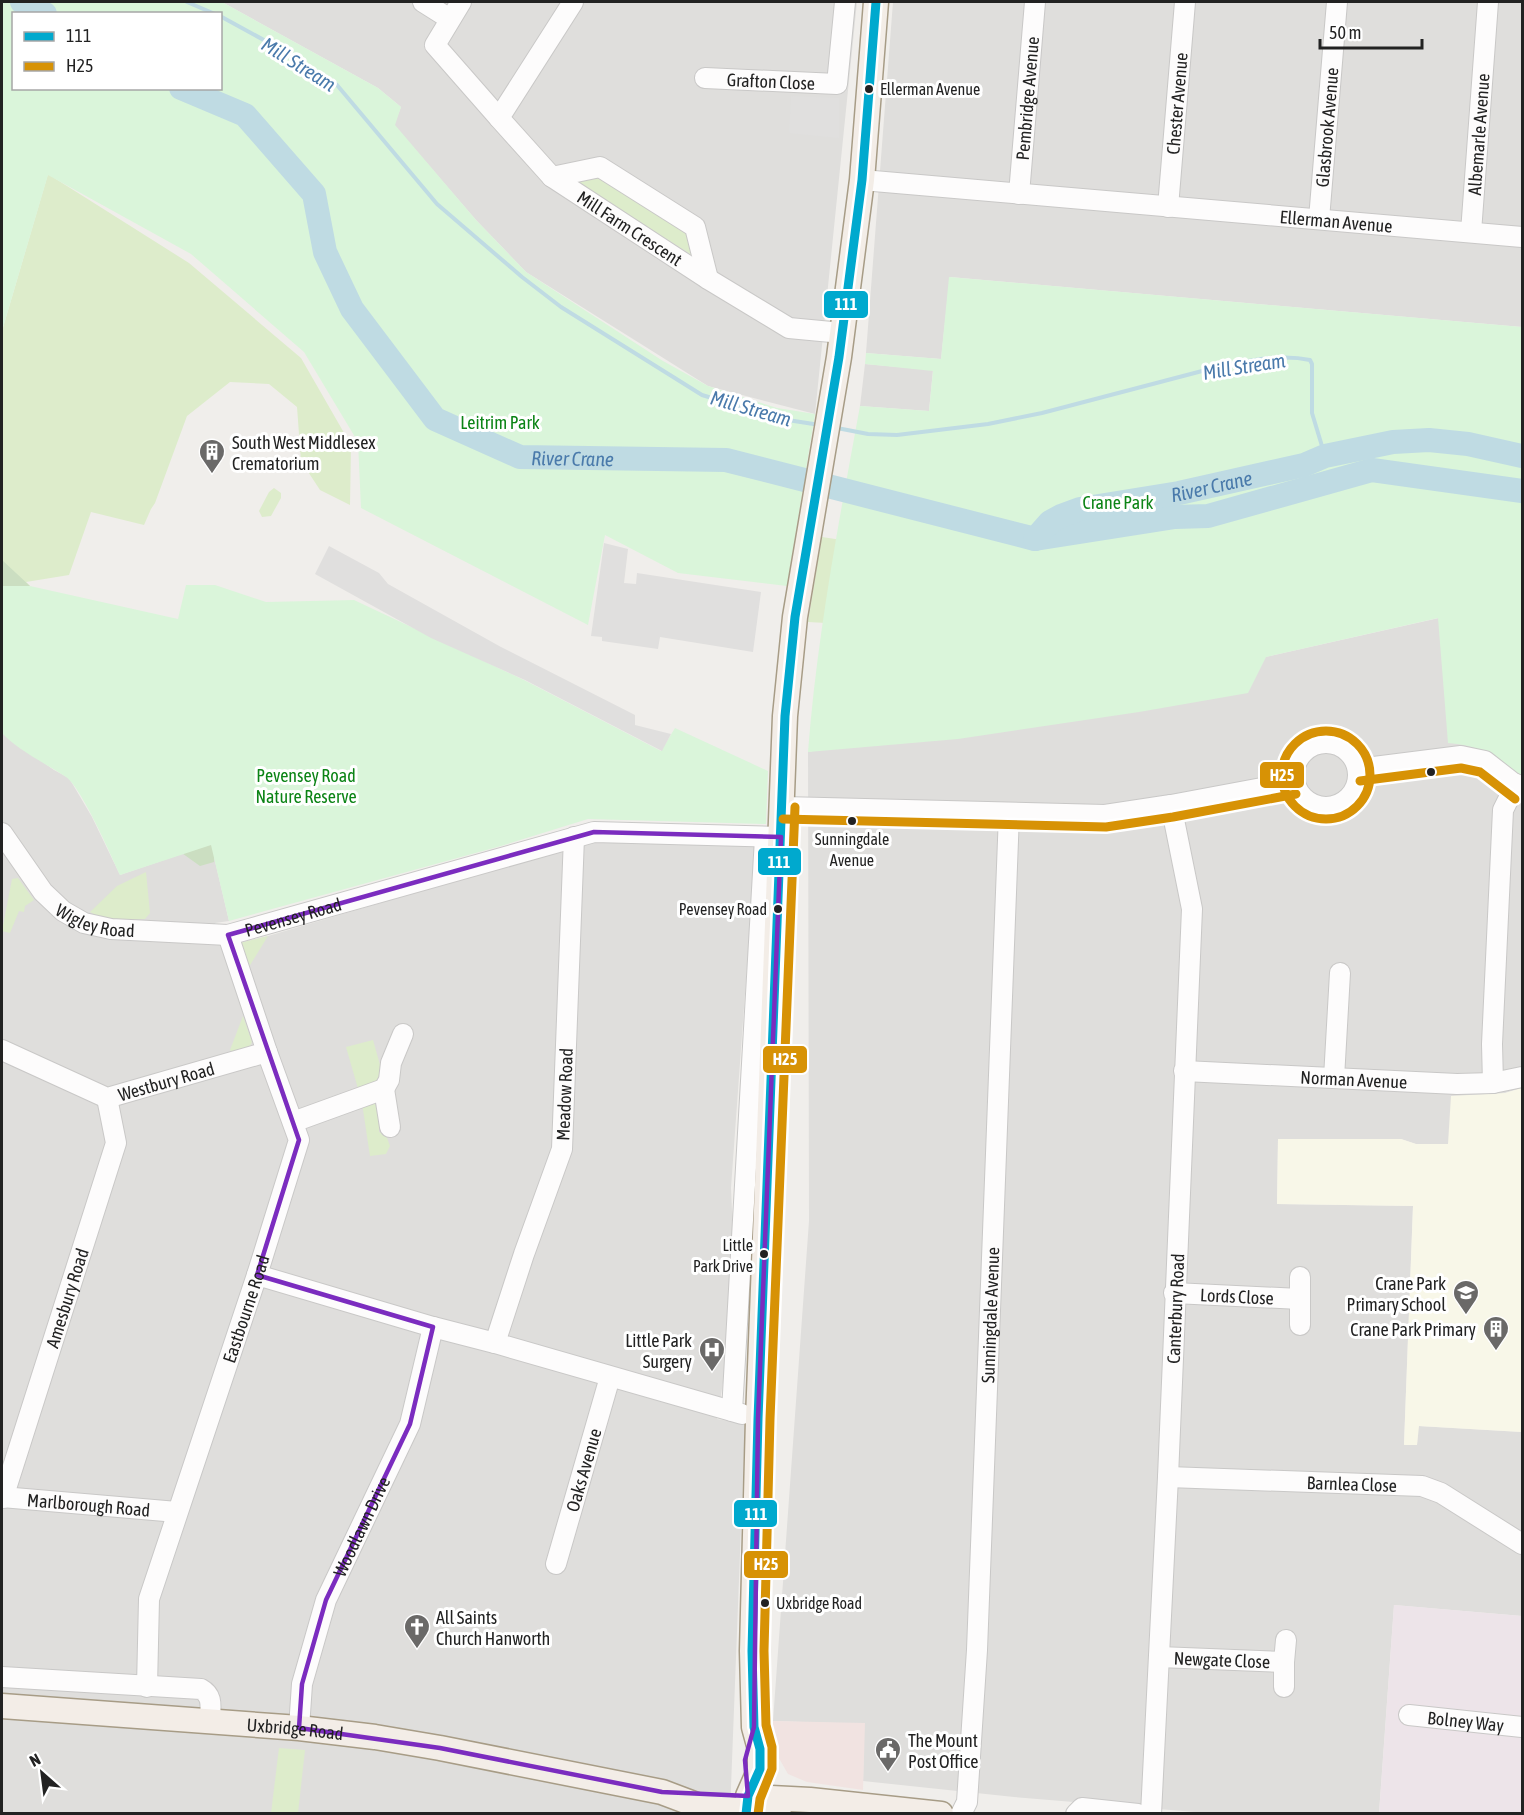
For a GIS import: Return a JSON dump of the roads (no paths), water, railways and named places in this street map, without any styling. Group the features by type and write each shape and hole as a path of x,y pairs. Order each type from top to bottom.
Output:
{"main road":[{"path":"747,1807 759,1769 760,1749 754,1727 752,1651 773,837 783,807 785,716 795,617 829,428 862,180 876,2"},
{"name":"Uxbridge Road","path":"2,1706 299,1728 375,1737 662,1792 693,1792 747,1807"},
{"path":"747,1807 810,1800 941,1814"},
{"path":"747,1807 779,1814"}],"street":[{"path":"423,2 450,19 461,2"},
{"path":"499,118 573,2"},
{"name":"Grafton Close","path":"705,78 837,84 845,2"},
{"name":"Pembridge Avenue","path":"1020,194 1035,2"},
{"name":"Chester Avenue","path":"1168,207 1185,2"},
{"name":"Glasbrook Avenue","path":"1319,219 1337,2"},
{"name":"Albemarle Avenue","path":"1471,232 1488,2"},
{"name":"Mill Farm Crescent","path":"450,19 435,45 552,177 708,279 789,328 842,333"},
{"name":"Mill Farm Crescent","path":"552,177 600,167 695,227 708,279"},
{"name":"Ellerman Avenue","path":"862,180 1522,237"},
{"path":"1330,742 1349,751 1358,770 1358,780 1354,791 1347,799 1327,807 1316,806 1306,800 1298,792 1294,782 1296,761 1310,746 1320,743 1330,742"},
{"path":"1358,770 1461,756 1485,761 1519,787 1503,810 1492,1044 1493,1083"},
{"path":"783,807 1105,815 1294,782"},
{"name":"Canterbury Road","path":"1151,1814 1192,909 1171,805"},
{"name":"Sunningdale Avenue","path":"961,1814 967,1802 977,1650 1008,814"},
{"name":"Pevensey Road","path":"228,935 594,832 773,837"},
{"name":"Wigley Road","path":"2,833 43,892 63,911 84,923 111,929 228,935"},
{"name":"Meadow Road","path":"495,1343 562,1149 574,837"},
{"path":"732,1411 773,837"},
{"name":"Eastbourne Road","path":"147,1687 149,1599 257,1275 299,1140 228,935"},
{"path":"1334,1078 1340,973"},
{"path":"390,1127 384,1089 389,1080 391,1063 403,1034"},
{"name":"Westbury Road","path":"2,1050 107,1098 267,1052"},
{"name":"Norman Avenue","path":"1185,1071 1457,1084 1493,1083 1522,1077"},
{"path":"293,1122 384,1089"},
{"name":"Amesbury Road","path":"2,1498 116,1143 107,1098"},
{"path":"257,1275 758,1419"},
{"name":"Lords Close","path":"1300,1277 1300,1325"},
{"name":"Lords Close","path":"1174,1293 1300,1299"},
{"name":"Woodlawn Drive","path":"299,1728 302,1684 312,1642 326,1600 410,1424 433,1327"},
{"name":"Oaks Avenue","path":"556,1564 610,1377"},
{"name":"Barnlea Close","path":"1168,1477 1422,1486 1441,1493 1522,1544"},
{"name":"Marlborough Road","path":"2,1498 177,1512"},
{"name":"Newgate Close","path":"1284,1688 1286,1640"},
{"name":"Newgate Close","path":"1159,1657 1284,1662"},
{"path":"2,1677 201,1689 211,1700 210,1721"},
{"name":"Bolney Way","path":"1409,1714 1522,1726"},
{"path":"1076,1814 1082,1808 1138,1814"}],"waterway":[{"name":"River Crane","path":"22,2 41,12"},
{"name":"Mill Stream","path":"187,2 210,12"},
{"name":"Mill Stream","path":"222,17 282,50 337,85 437,204 522,277 561,307 702,395 781,419 820,425"},
{"name":"River Crane","path":"186,90 245,115 314,194 325,252 352,309 435,419 520,457 726,460 1035,539 1175,517 1208,516 1372,470 1522,491"},
{"name":"Mill Stream","path":"837,428 868,434 897,435 988,424 1042,413 1225,365 1267,358 1299,358 1310,360 1312,364 1312,413 1325,456"},
{"name":"River Crane","path":"1035,539 1050,522 1080,509 1179,493 1304,465 1325,456 1393,442 1429,440 1468,444 1522,456"}],"place":[{"name":"Ellerman Avenue","path":"869,89"},
{"name":"South West Middlesex Crematorium","path":"212,475"},
{"name":"Sunningdale Avenue","path":"852,821"},
{"name":"Pevensey Road","path":"778,909"},
{"name":"Little Park Drive","path":"764,1254"},
{"name":"Crane Park Primary School","path":"1466,1316"},
{"name":"Crane Park Primary","path":"1496,1352"},
{"name":"Little Park Surgery","path":"712,1373"},
{"name":"Uxbridge Road","path":"765,1603"},
{"name":"All Saints Church Hanworth","path":"417,1650"},
{"name":"The Mount Post Office","path":"888,1773"}],"park label":[{"name":"Leitrim Park","path":"500,422"},
{"name":"Crane Park","path":"1118,502"},
{"name":"Pevensey Road Nature Reserve","path":"306,785"}]}
